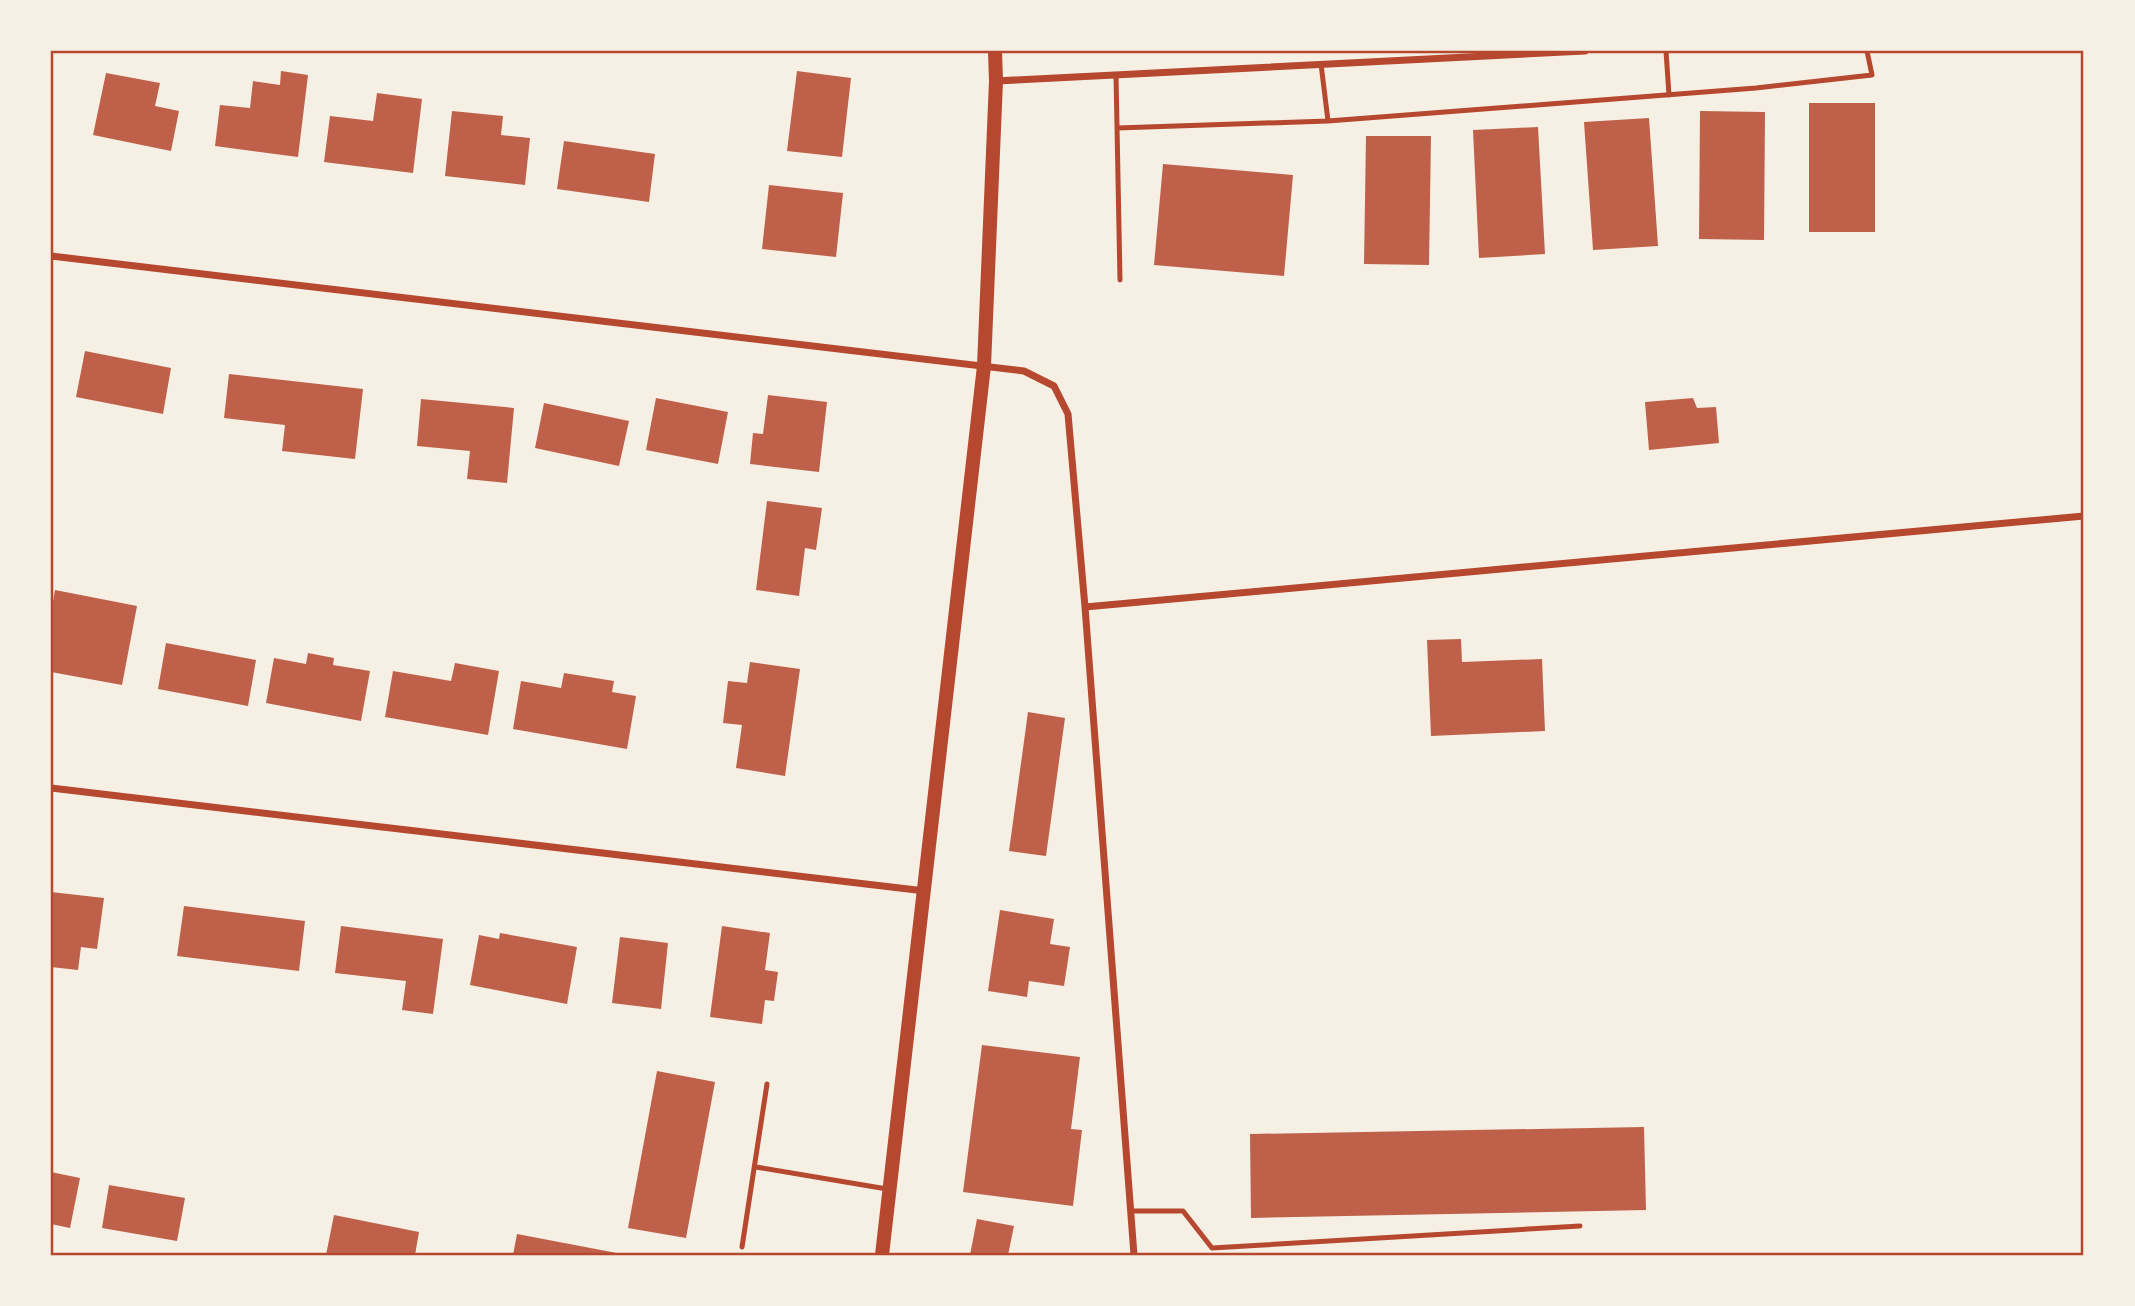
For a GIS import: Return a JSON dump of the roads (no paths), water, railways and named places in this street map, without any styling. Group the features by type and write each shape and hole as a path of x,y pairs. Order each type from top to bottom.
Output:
{"main road":[{"path":"882,1255 984,366 995,51"}],"street":[{"path":"996,81 1585,51"},
{"path":"51,256 1024,371 1054,386 1068,414 1134,1255"},
{"path":"1085,607 2084,516"},
{"path":"51,788 925,891"}],"lane":[{"path":"1665,51 1670,95"},
{"path":"1117,128 1328,121 1756,88 1871,75 1867,51"},
{"path":"1321,64 1328,121"},
{"path":"1116,75 1120,280"},
{"path":"742,1247 767,1084"},
{"path":"756,1167 890,1190"},
{"path":"1131,1211 1184,1211 1212,1248 1580,1226"}]}
